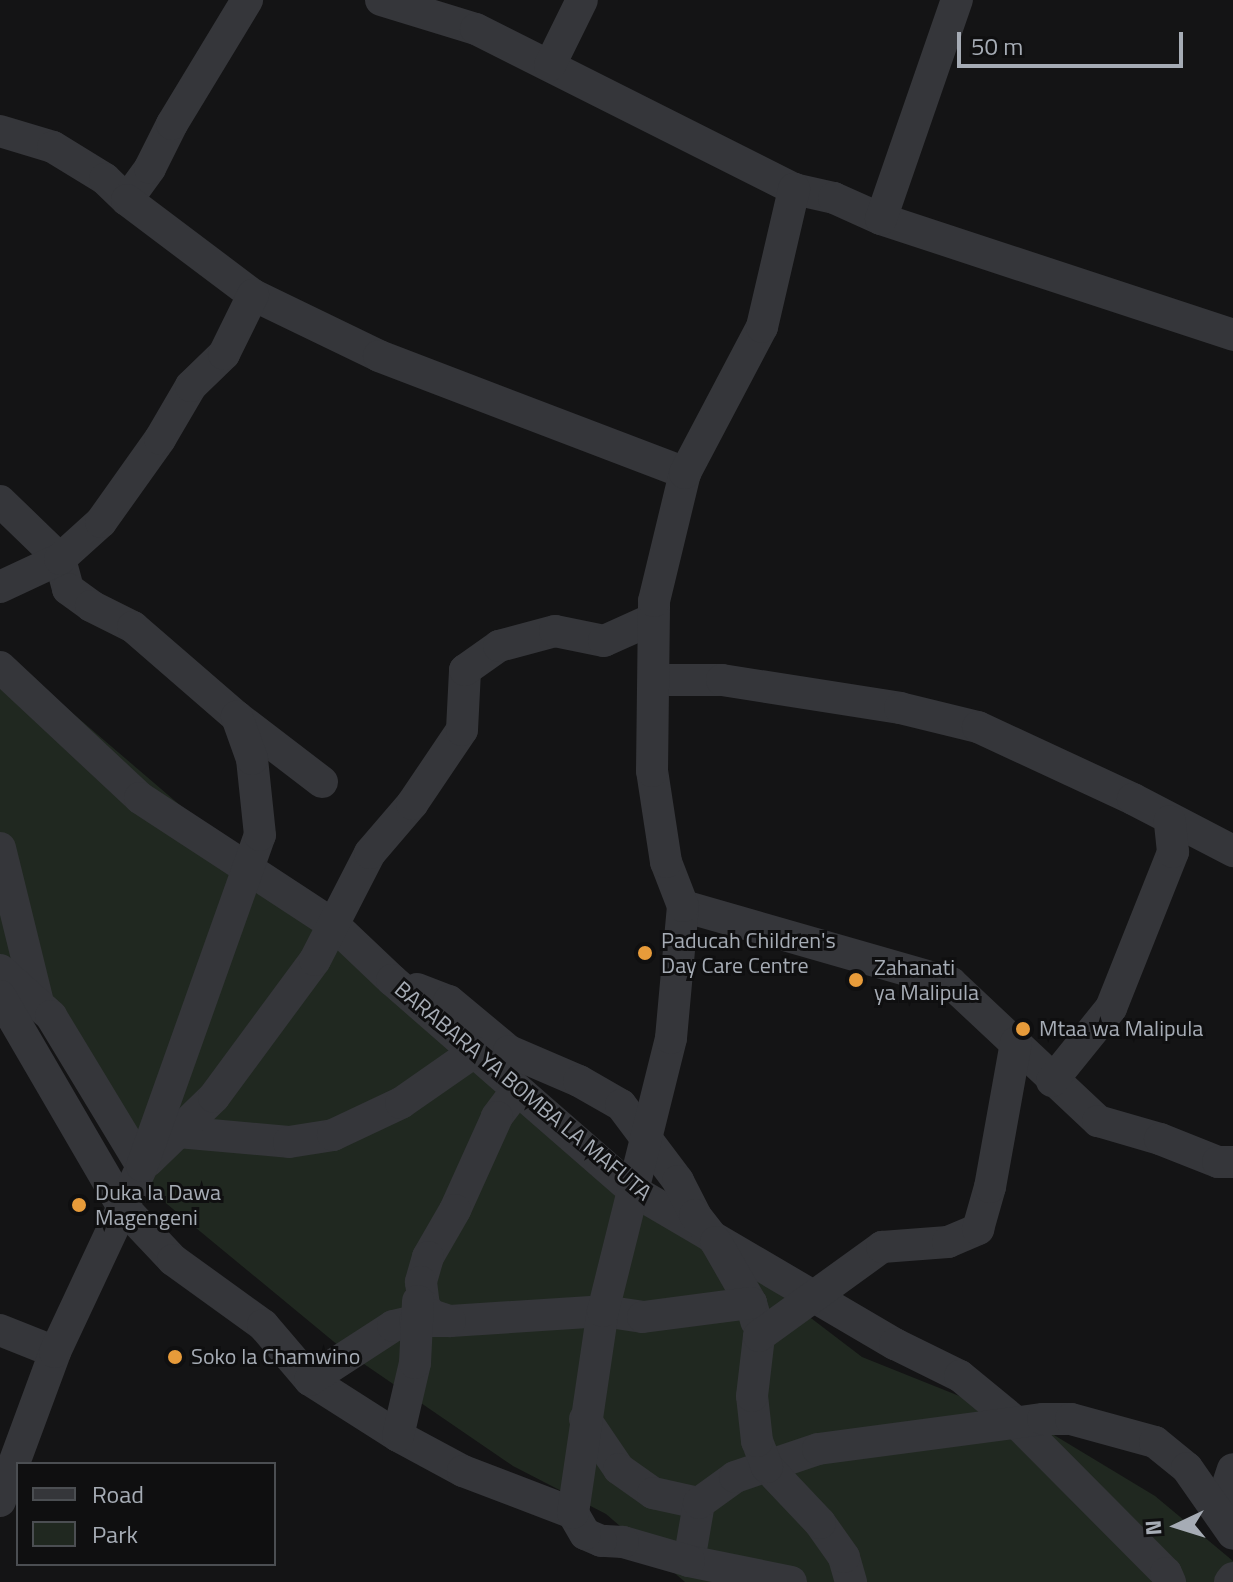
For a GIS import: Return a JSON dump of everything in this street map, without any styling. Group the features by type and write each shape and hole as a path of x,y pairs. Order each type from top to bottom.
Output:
{"street":[{"path":"127,200 150,168 172,124 247,0"},
{"path":"381,0 476,29 794,189 834,198 881,219 1233,335"},
{"path":"550,65 582,0"},
{"path":"881,219 957,0"},
{"path":"0,131 53,147 105,179 127,200 253,295 379,356 685,473"},
{"path":"791,1582 689,1561 623,1542 601,1541 585,1534 573,1513 603,1311 671,1038 683,906 666,862 652,771 656,680 654,601 685,473 762,327 794,189"},
{"path":"0,587 60,559 101,522 160,439 191,386 224,354 253,295"},
{"path":"0,501 60,559 68,589 91,606 133,627 237,717 322,782"},
{"path":"142,1166 235,1072 306,973 370,853 412,804 462,730 465,670 499,646 555,631 604,641 653,619"},
{"name":"BARABARA YA BOMBA LA MAFUTA","path":"0,667 140,798 334,925 392,980 634,1191 716,1242 960,1376 1017,1423 1166,1573 1170,1582"},
{"path":"656,680 722,680 900,708 978,727 1133,799 1170,821 1233,851"},
{"path":"0,1501 55,1352 142,1166 260,835 260,806 252,759 237,717"},
{"path":"1052,1081 1111,1008 1173,852 1170,821"},
{"path":"0,848 38,1003"},
{"path":"683,906 951,983 1098,1121 1160,1139 1218,1162 1233,1162"},
{"path":"0,970 51,1016 142,1166"},
{"path":"392,980 449,1001 509,1051 579,1081 621,1105 716,1242 751,1303 759,1336 752,1396 757,1441 767,1467 820,1523 844,1557 851,1582"},
{"path":"0,996 123,1207 173,1260 263,1325 310,1380 398,1436 463,1471 573,1513"},
{"path":"759,1336 882,1247 948,1242 978,1229 990,1187 1016,1042"},
{"path":"178,1132 289,1142 333,1135 401,1103 474,1052"},
{"path":"398,1436 415,1363 415,1321 428,1257 455,1210 497,1117 517,1090"},
{"path":"421,1282 424,1306 431,1315 450,1321"},
{"path":"310,1380 393,1326 415,1321 603,1311 643,1317 751,1303"},
{"path":"0,1330 55,1352"},
{"path":"585,1419 619,1469 653,1493 699,1503"},
{"path":"689,1561 699,1503 735,1477 818,1449 1071,1419 1155,1442 1187,1468 1226,1522"},
{"path":"1226,1522 1233,1469"}],"green space":[{"path":"0,651 272,884 613,1167 862,1357 1049,1432 1155,1496 1233,1561 1233,1582 685,1582 606,1514 513,1466 345,1351 150,1190 37,1023 0,1000"}],"place":[{"name":"Paducah Children's Day Care Centre","path":"645,953"},
{"name":"Zahanati ya Malipula","path":"856,980"},
{"name":"Mtaa wa Malipula","path":"1023,1029"},
{"name":"Duka la Dawa Magengeni","path":"79,1205"},
{"name":"Soko la Chamwino","path":"175,1357"}]}
